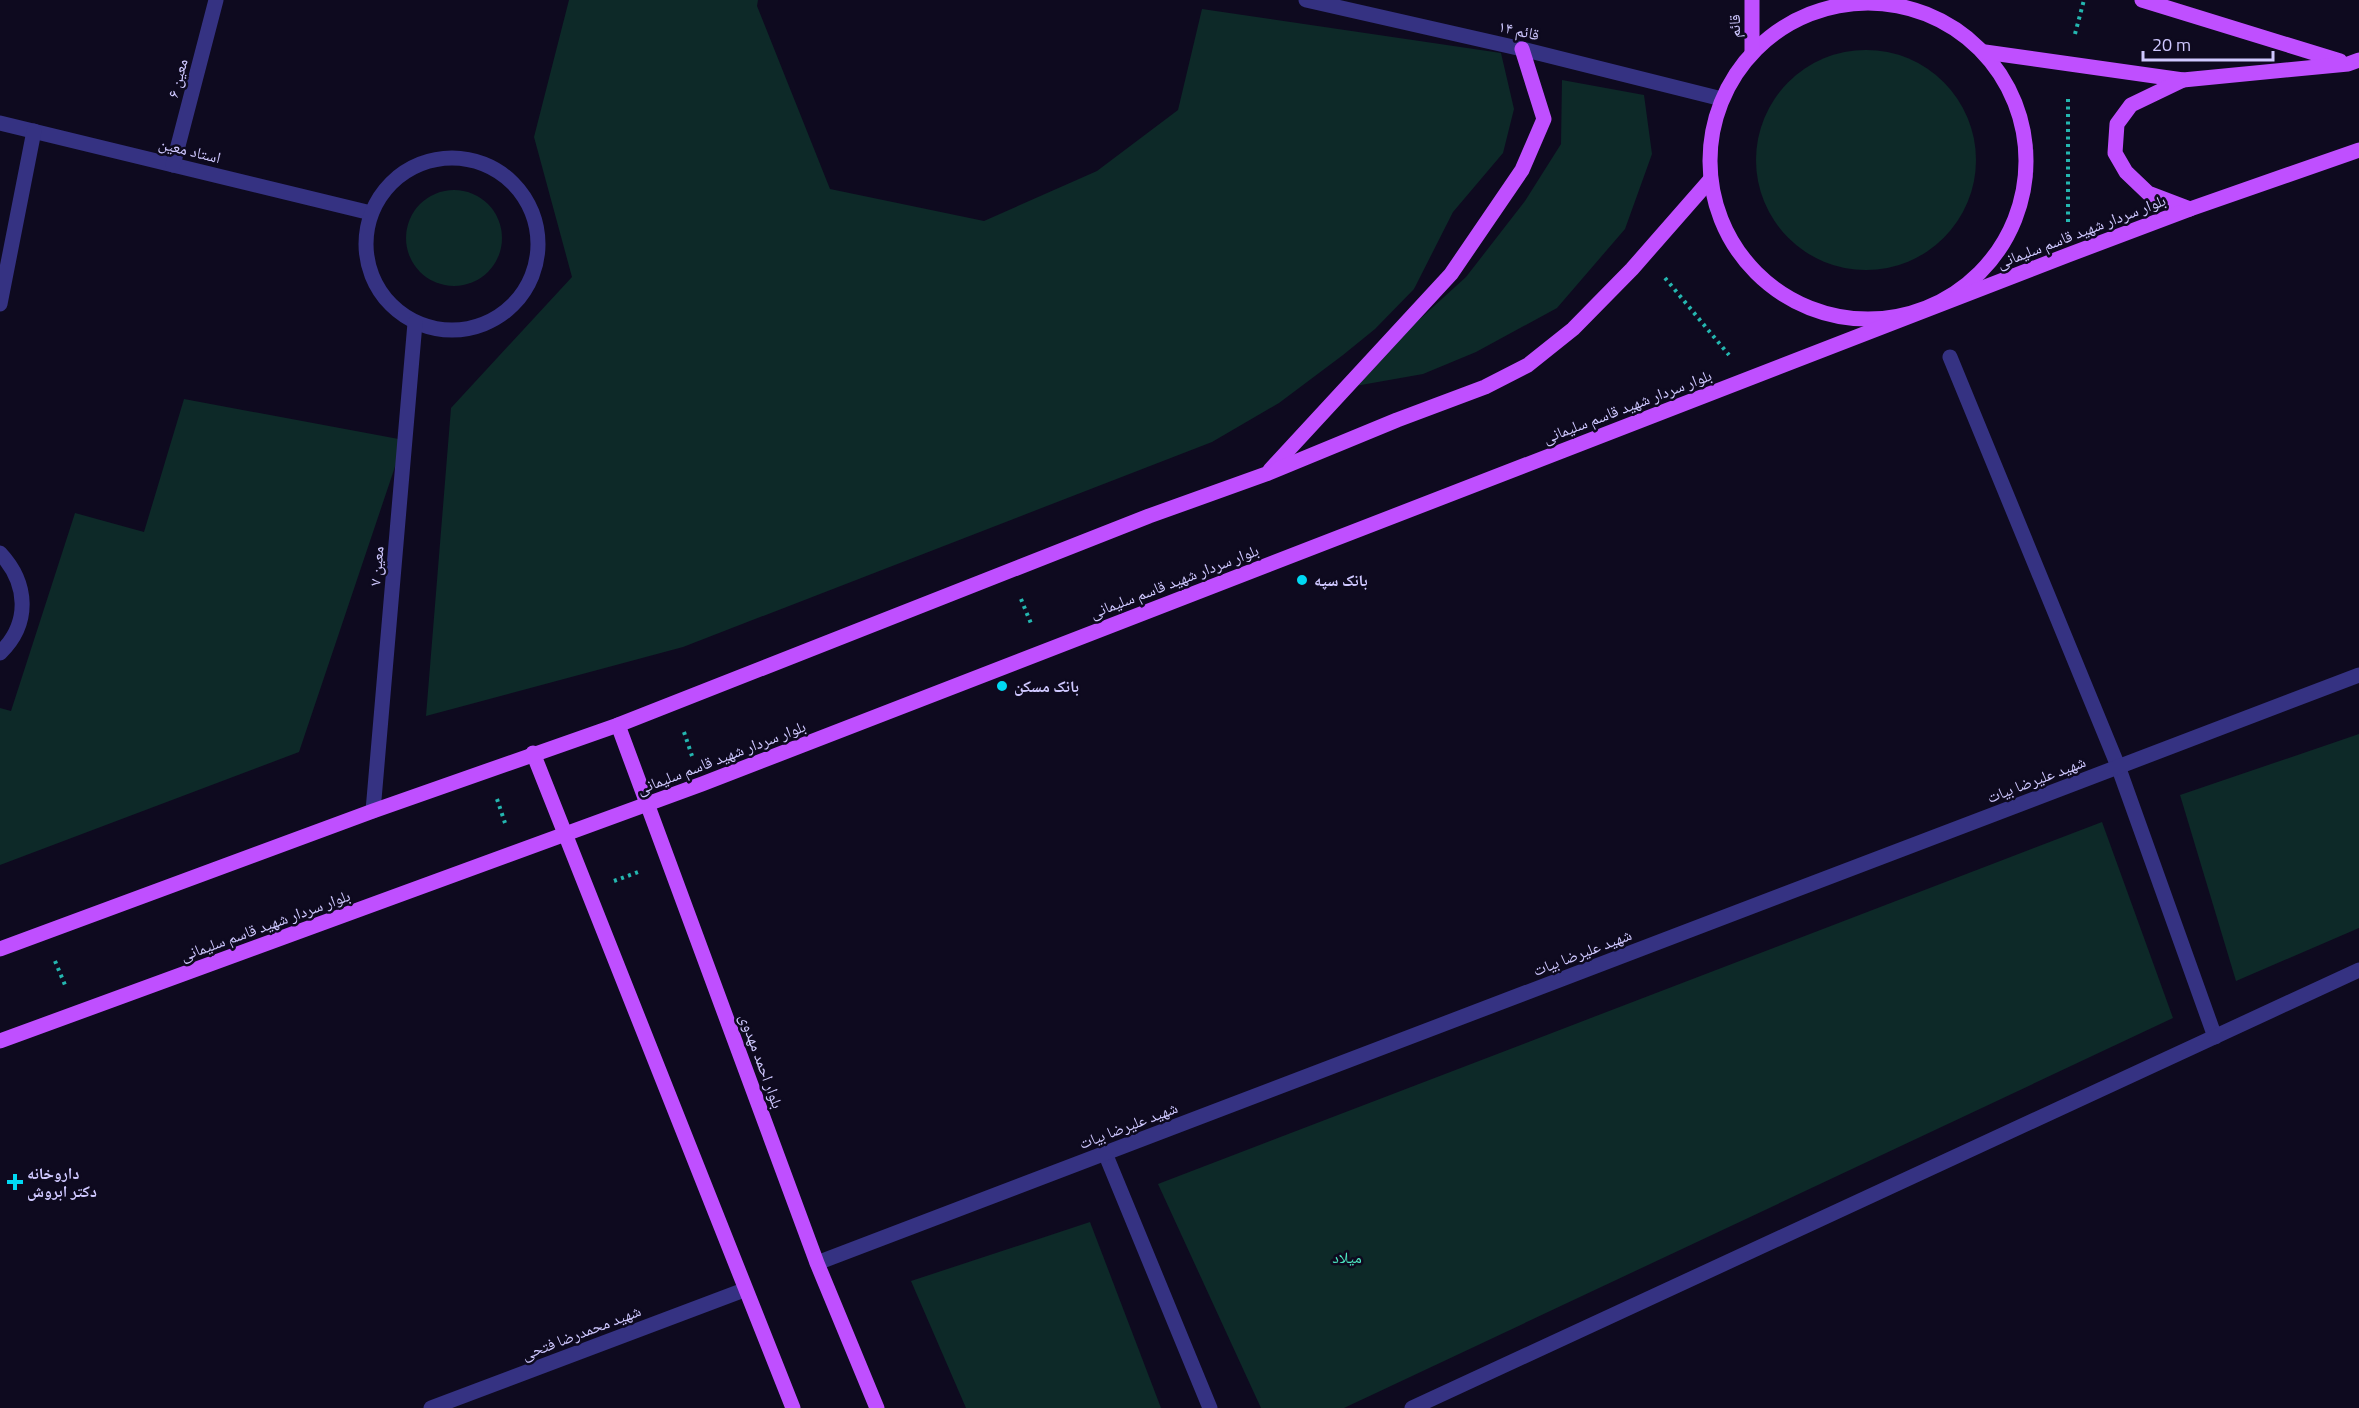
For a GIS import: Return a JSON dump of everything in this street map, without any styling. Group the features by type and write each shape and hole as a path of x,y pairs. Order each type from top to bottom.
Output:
{"main road":[{"name":"قائم","path":"1752,0 1752,52"},
{"path":"2142,0 2354,62"},
{"path":"1849,3 1902,3 1938,18 1985,52 2008,83 2023,120 2028,158 2023,198 2010,234 1987,267 1931,308 1862,320 1834,316 1807,308 1782,295 1760,278 1741,258 1716,207 1710,180 1709,152 1722,99 1752,52 1796,20 1849,3"},
{"path":"1266,474 1451,274 1522,170 1544,119 1522,49"},
{"path":"1985,52 2182,80 2354,62"},
{"path":"2182,80 2131,105 2117,124 2115,153 2126,172 2148,193 2190,209"},
{"name":"بلوار سردار شهید قاسم سلیمانی","path":"0,1041 647,804 2068,255 2190,209 2359,150"},
{"path":"0,949 533,753 618,725 1149,516 1266,474 1396,420 1485,387 1528,365 1573,329 1603,300 1710,180"},
{"name":"بلوار احمد مهدوی","path":"618,725 817,1263 877,1408"},
{"path":"533,753 744,1290 793,1408"}],"street":[{"name":"معین ۶","path":"173,165 216,0"},
{"name":"قائم ۱۴","path":"1306,0 1522,49 1722,99"},
{"name":"استاد معین","path":"0,123 371,213"},
{"path":"0,304 34,131"},
{"path":"437,158 466,158 494,167 517,186 533,211 540,240 535,269 522,296 501,316 474,328 444,331 415,323 394,309 377,289 367,264 365,238 371,213 386,187 409,168 437,158"},
{"name":"معین ۷","path":"373,811 415,323"},
{"path":"1950,357 2118,766 2215,1037"},
{"path":"0,553 10,564 20,584 23,604 19,626 8,645 0,653"},
{"name":"شهید علیرضا بیات","path":"817,1263 2359,675"},
{"path":"1412,1408 2359,970"},
{"path":"1105,1153 1210,1408"},
{"name":"شهید محمدرضا فتحی","path":"431,1408 744,1290"}],"path":[{"path":"2068,255 2068,64 2084,0"},
{"path":"1644,254 1749,378"},
{"path":"1009,571 1043,651"},
{"path":"44,933 76,1014"}],"green space":[{"path":"569,0 758,0 757,6 830,189 984,221 1097,171 1178,110 1202,9 1501,53 1514,109 1503,153 1453,212 1414,289 1375,329 1343,355 1279,403 1212,442 683,647 426,716 451,408 572,277 534,137"},
{"path":"1866,50 1887,52 1918,63 1944,82 1963,108 1974,139 1976,160 1974,181 1963,212 1944,238 1918,257 1887,268 1866,270 1845,268 1814,257 1788,238 1769,212 1758,181 1756,160 1758,139 1769,108 1788,82 1814,63 1845,52"},
{"path":"1562,80 1644,95 1652,154 1625,229 1557,308 1476,352 1423,374 1344,388 1466,277 1525,201 1561,144"},
{"path":"454,190 473,193 488,204 499,219 502,238 499,257 488,272 473,283 454,286 435,283 420,272 409,257 406,238 409,219 420,204 435,193"},
{"path":"184,399 404,440 299,752 0,865 0,708 11,711 75,513 144,532"},
{"path":"2359,734 2359,928 2236,981 2180,795"},
{"name":"میلاد","path":"2102,822 2173,1018 1344,1408 1261,1408 1158,1184"},
{"path":"1090,1222 1161,1408 966,1408 911,1281"}],"place":[{"name":"بانک سپه","path":"1302,580"},
{"name":"بانک مسکن","path":"1002,686"},
{"name":"داروخانه دکتر ابروش","path":"15,1182"}]}
